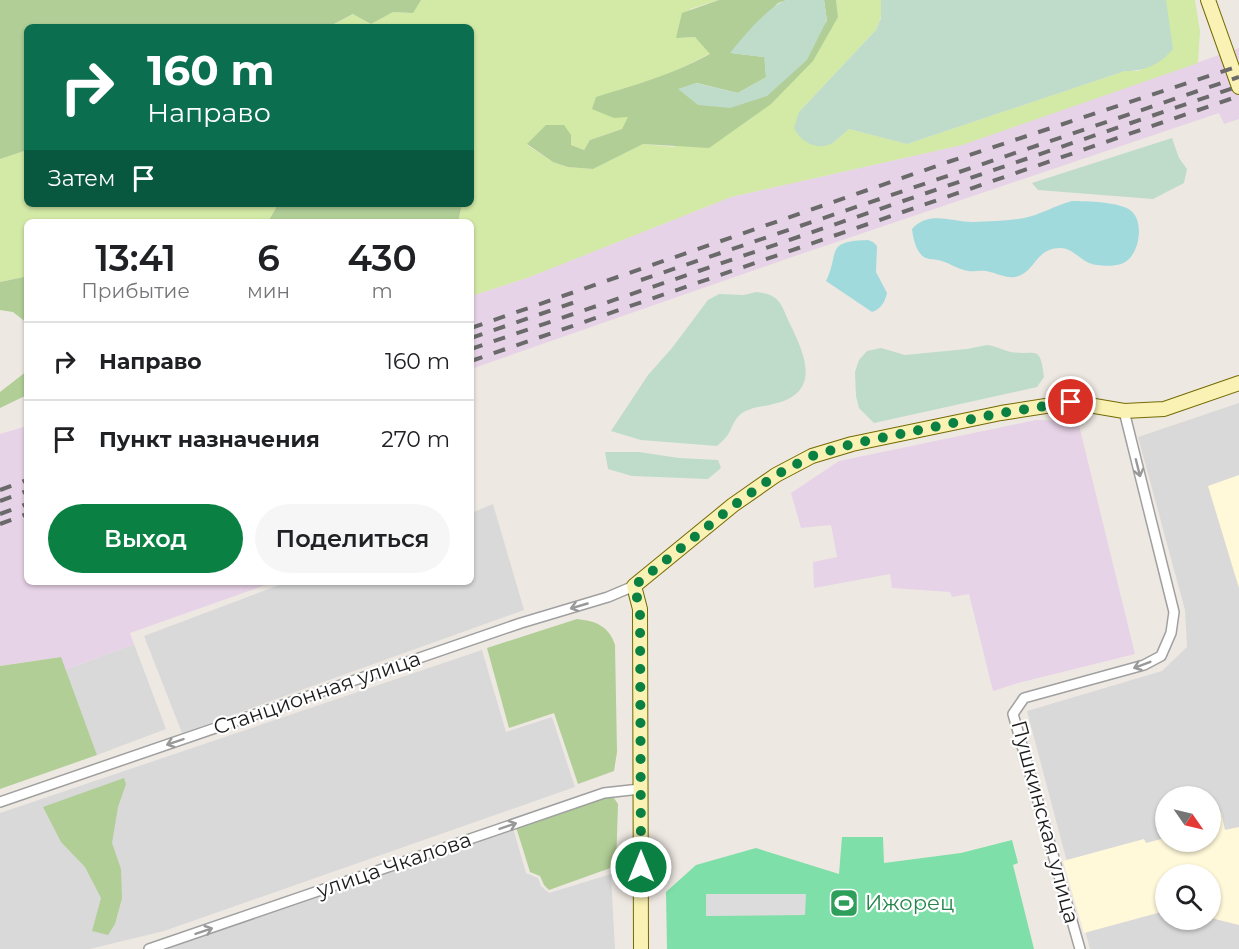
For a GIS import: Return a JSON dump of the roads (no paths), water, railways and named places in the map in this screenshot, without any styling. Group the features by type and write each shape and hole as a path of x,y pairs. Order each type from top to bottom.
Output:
{"street":[{"path":"1208,0 1239,87"},
{"path":"641,949 640,609 634,586 733,506 776,475 812,456 852,444 1001,413 1071,402 1124,411 1164,409 1239,383"},
{"name":"Пушкинская улица","path":"1080,949 1012,714 1024,698 1144,665 1161,656 1171,633 1174,612 1124,411"},
{"name":"Станционная улица","path":"0,802 521,623 609,597 634,586"},
{"name":"улица Чкалова","path":"148,949 604,793 640,789"}],"water":[{"path":"1072,201 1118,205 1125,207 1135,215 1138,222 1138,239 1136,248 1127,261 1114,266 1096,265 1068,250 1053,249 1042,255 1026,272 1017,277 1008,277 986,271 968,271 942,261 926,258 921,255 915,245 912,229 919,223 933,218 973,222 1018,219 1036,215"},
{"path":"868,240 877,246 876,272 887,293 882,305 872,312 826,281 839,246 854,241"}],"railway":[{"path":"474,327 951,161 1239,66"},
{"path":"641,280 1239,77"},
{"path":"474,348 1239,86"},
{"path":"474,360 1239,96"},
{"path":"474,337 584,299"},
{"path":"0,490 24,481"},
{"path":"0,501 24,492"},
{"path":"0,514 24,505"},
{"path":"0,524 24,515"}],"place":[{"name":"Ижорец","path":"844,903"}]}
